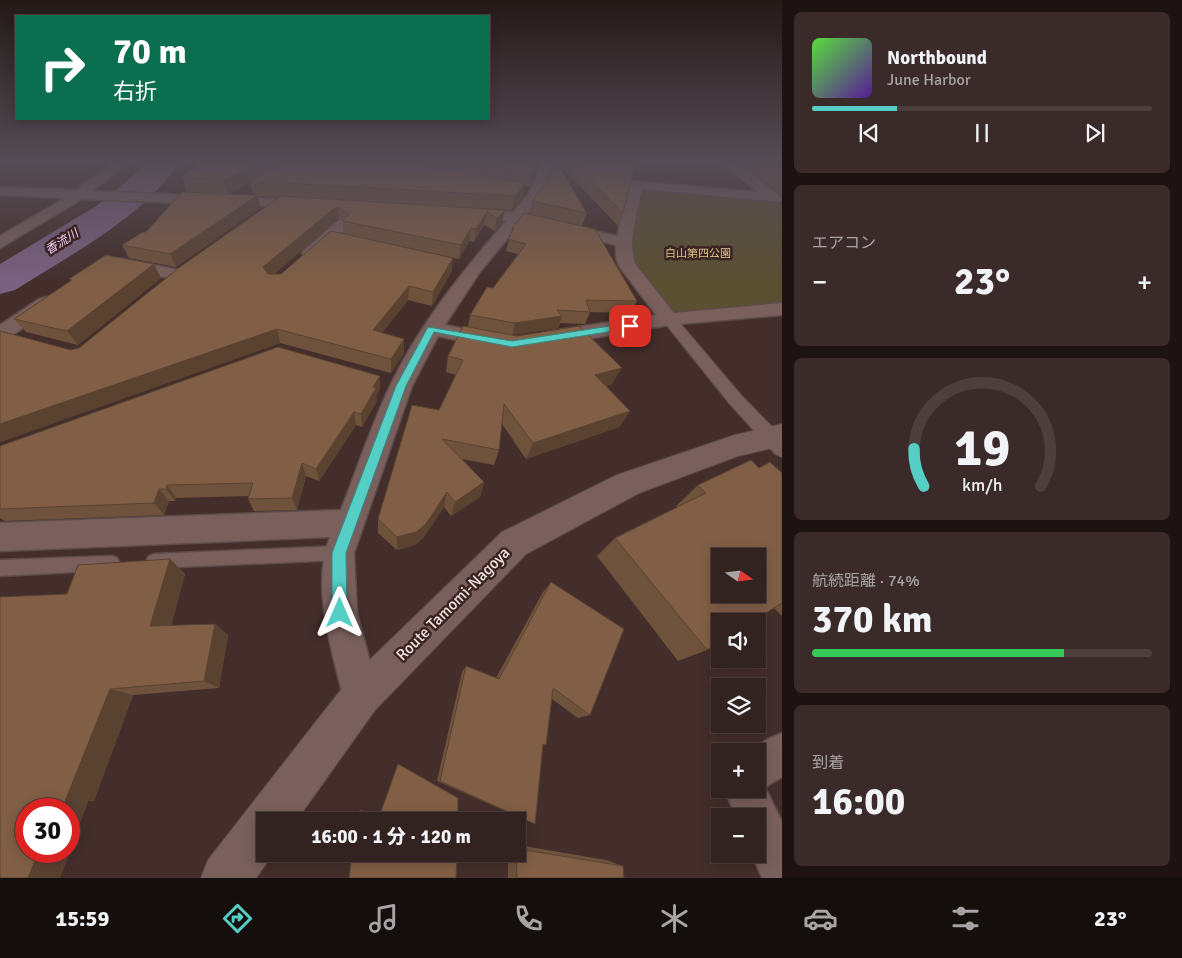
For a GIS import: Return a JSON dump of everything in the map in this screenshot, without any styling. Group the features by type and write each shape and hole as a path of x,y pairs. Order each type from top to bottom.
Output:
{"main road":[{"name":"Route Tamomi-Nagoya","path":"275,812 361,696 514,543 628,484 735,446 779,440"},
{"path":"226,878 256,837"}],"street":[{"path":"0,243 71,202"},
{"path":"254,202 371,208 329,237 299,263"},
{"path":"361,696 340,613 339,553 350,523 392,383 432,329 464,267 516,217 528,202"},
{"path":"632,202 624,242 624,257 628,266 735,399 779,440"},
{"path":"257,220 280,203"},
{"path":"451,212 516,217 624,242"},
{"path":"329,237 348,241"},
{"path":"102,266 110,261 187,269 157,293"},
{"path":"0,334 63,292"},
{"path":"432,329 522,343 669,319 782,309"},
{"path":"0,334 27,342"},
{"path":"0,537 350,523"},
{"path":"766,764 782,753"},
{"path":"766,836 782,872"}],"lane":[{"path":"0,568 339,553"}],"green space":[{"name":"白山第四公園","path":"633,202 778,202 782,206 782,309 669,318 634,273 625,242"}],"building":[{"path":"173,202 248,202 170,254 122,245 146,232"},
{"path":"273,202 377,202 505,210 497,218 487,212 476,229 471,228 461,245 343,221 349,214 338,207 263,267 268,274 281,274 331,231 453,258 433,292 409,286 373,330 404,339 391,359 277,329 0,424 0,331 71,350 79,348 180,267"},
{"path":"536,202 580,202 587,213"},
{"path":"612,202 626,202 623,213"},
{"path":"524,213 595,229 637,301 586,300 590,312 557,310 562,316 515,323 470,315 487,287 493,288 526,244 508,239 514,228 512,228"},
{"path":"106,255 154,264 67,331 14,319 72,280 69,279"},
{"path":"463,326 517,336 579,326 622,368 595,375 630,411 533,443 504,404 499,450 442,439 484,482 455,502 447,492 426,524 416,532 397,537 378,519 412,405 439,410 463,360 448,356"},
{"path":"278,347 380,376 373,387 376,388 361,414 354,412 316,469 302,463 292,498 248,499 253,483 167,485 166,489 159,489 154,503 0,509 0,446"},
{"path":"751,460 759,468 770,462 782,473 782,603 766,613 711,613 711,648 707,650 615,538 706,493 698,485"},
{"path":"170,559 150,626 215,624 204,681 110,689 66,798 15,798 15,863 34,863 28,878 0,878 0,597 67,594 78,565"},
{"path":"551,582 624,629 590,715 553,688 546,745 543,744 535,824 526,820 526,812 508,812 440,781 466,666 499,679"},
{"path":"398,764 458,798 458,812 381,812"},
{"path":"526,850 623,866 624,878 517,878 516,862 526,862"},
{"path":"351,862 457,862 456,878 349,878"}],"waterway":[{"name":"香流川","path":"0,281 88,227 123,202"}],"route":[{"path":"340,613 339,553 401,386 432,329 512,344 630,326"}]}
